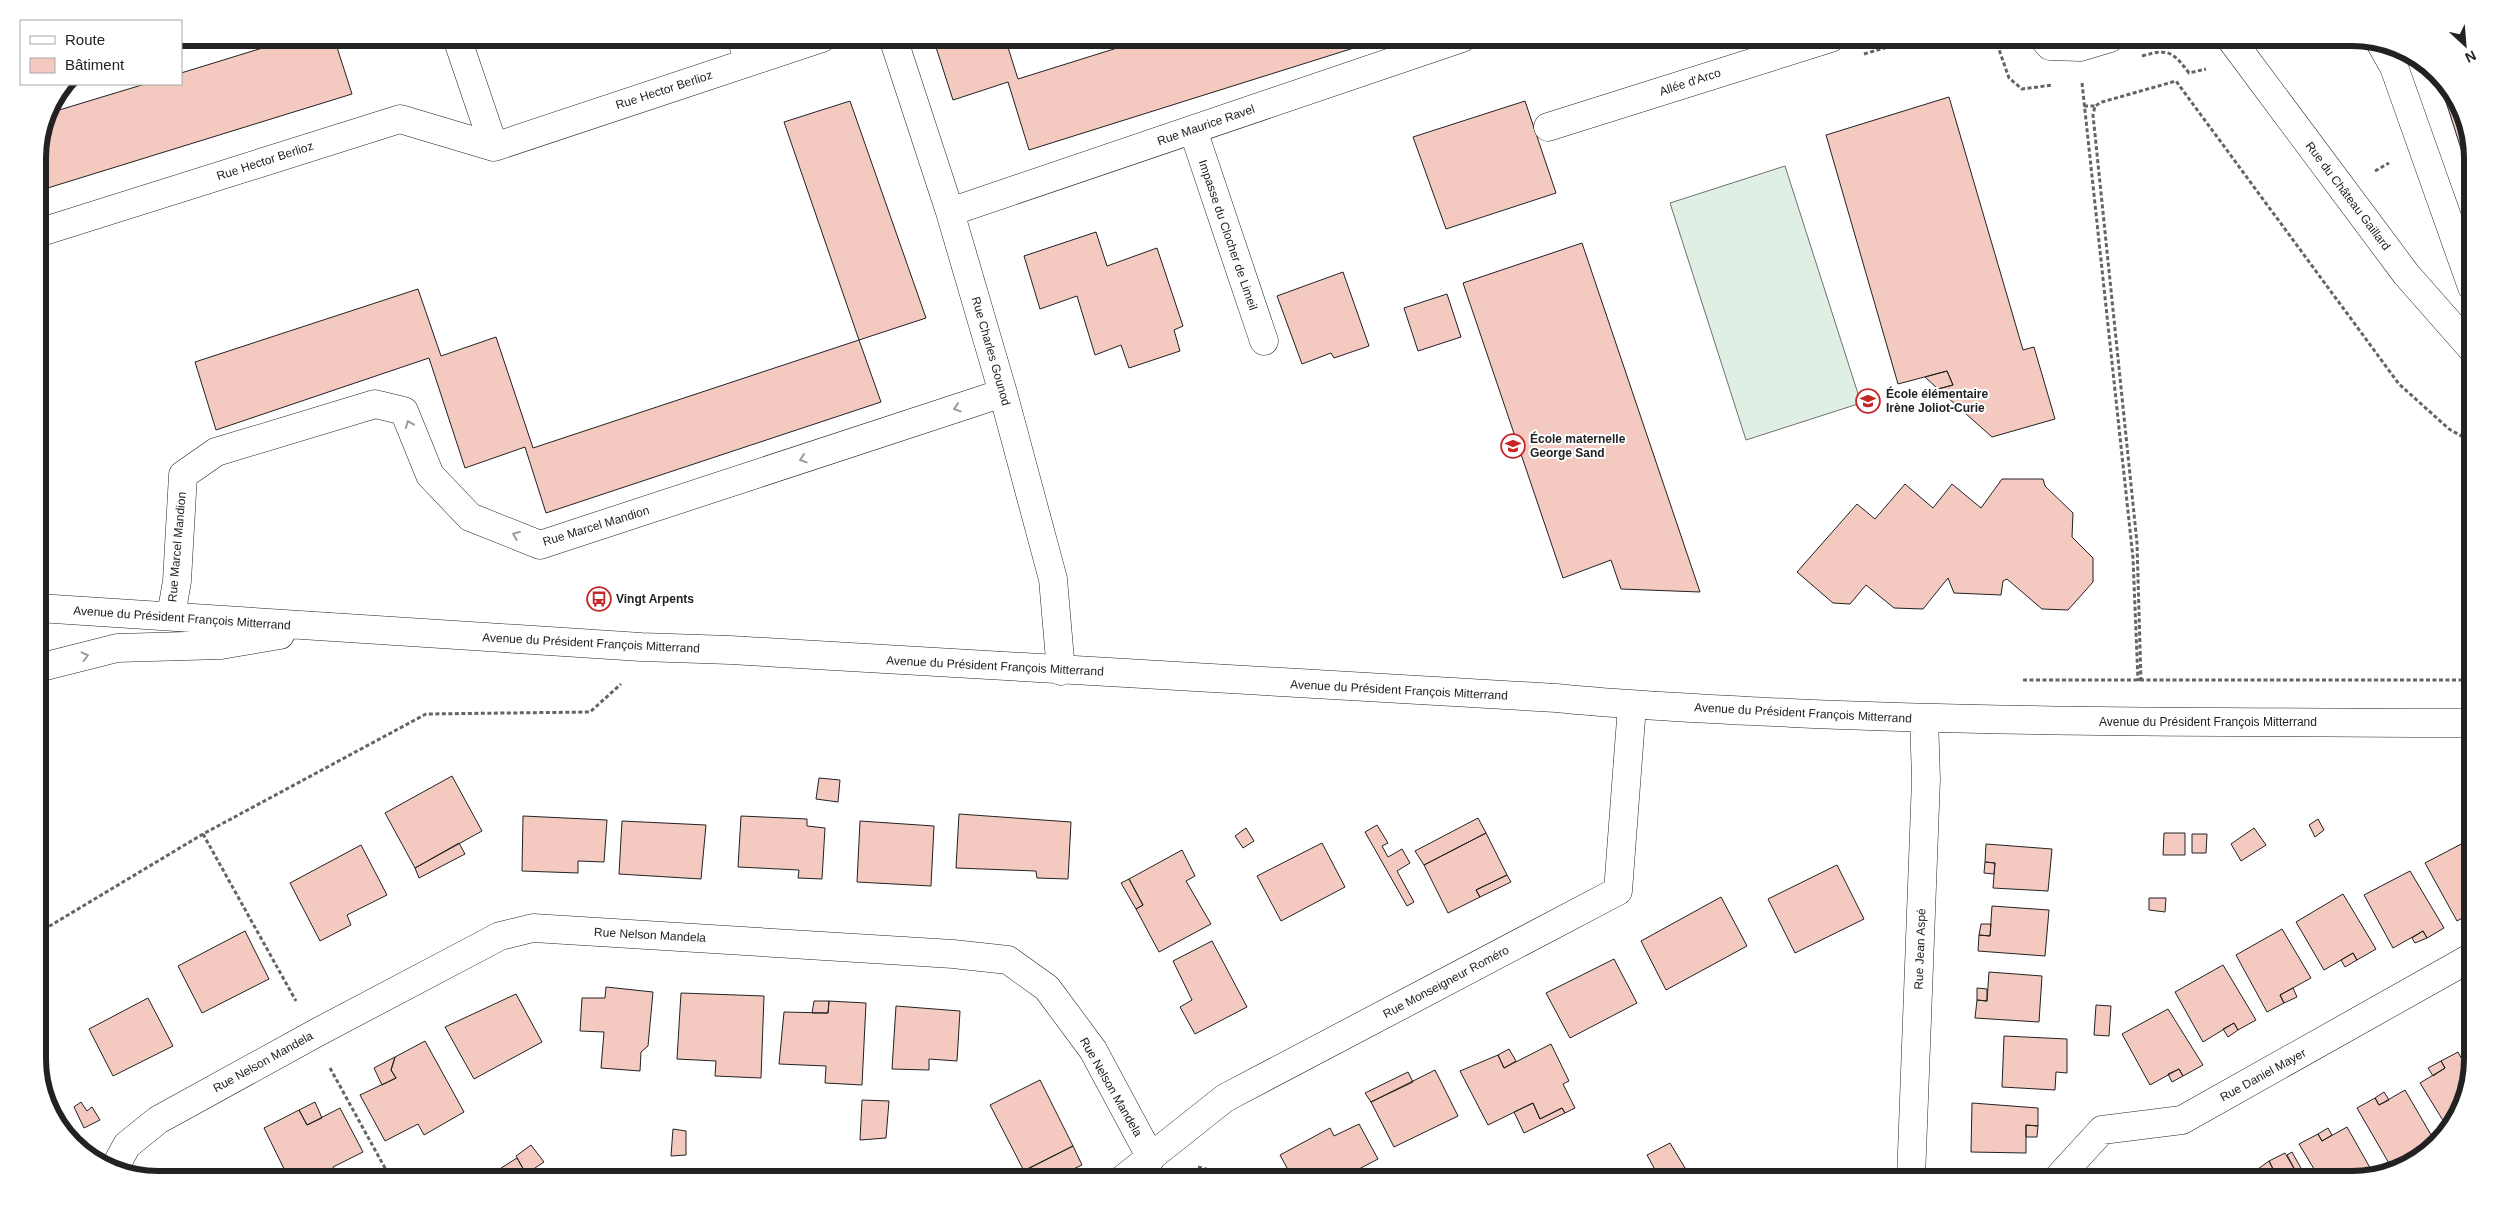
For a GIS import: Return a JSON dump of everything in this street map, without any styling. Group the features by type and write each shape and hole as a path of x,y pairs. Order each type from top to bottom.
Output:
{"street":[{"path":"460,46 494,147"},
{"name":"Rue Hector Berlioz","path":"46,230 400,119 494,147 745,50 771,46"},
{"name":"Rue Charles Gounod","path":"897,46 950,212 1003,393 1053,579 1060,670"},
{"name":"Rue Maurice Ravel","path":"950,212 1439,46"},
{"name":"Allée d'Arco","path":"1548,127 1806,46"},
{"path":"2050,46 2083,46"},
{"name":"Rue du Château Gaillard","path":"2237,47 2406,274 2464,340"},
{"path":"2385,51 2394,67 2464,264"},
{"name":"Impasse du Clocher de Limeil","path":"1193,130 1264,341"},
{"name":"Rue Marcel Mandion","path":"171,616 177,581 183,475 216,452 375,404 404,411 430,475 470,518 540,545 1003,393"},
{"name":"Avenue du Président François Mitterrand","path":"46,608 641,647 730,650 1556,698 1632,706 1924,718 2137,722 2464,723"},
{"name":"Avenue du Président François Mitterrand","path":"46,666 117,648 221,645 327,628"},
{"name":"Rue Monseigneur Roméro","path":"1134,1171 1225,1098 1618,890 1632,706"},
{"name":"Rue Jean Aspé","path":"1912,1171 1926,779 1924,718"},
{"name":"Rue Nelson Mandela","path":"117,1163 126,1145 158,1120 318,1032 500,936 533,928 953,954 1008,960 1048,988 1093,1050 1151,1158"},
{"name":"Rue Daniel Mayer","path":"2065,1171 2102,1130 2182,1120 2464,962"}],"path":[{"path":"1998,46 2009,78 2022,89 2049,87 2082,74"},
{"path":"2080,47 2084,106 2133,558 2139,681"},
{"path":"2134,58 2161,51 2175,56 2189,73 2237,47"},
{"path":"2084,106 2095,106 2112,99 2176,81 2399,384 2450,429 2464,437"},
{"path":"2095,106 2093,115 2137,543 2139,681 2137,722"},
{"path":"46,928 203,834 426,714 590,712 623,682 641,647"},
{"path":"2013,680 2464,680"}],"green space":[{"path":"1785,166 1861,403 1746,440 1670,203"}],"building":[{"path":"269,46 337,46 352,94 46,189 48,137 57,111 142,85 182,85 182,73"},
{"path":"936,46 1008,46 1018,79 1123,46 1357,47 1029,150 1008,82 953,100"},
{"path":"2444,94 2458,123 2462,137 2464,158"},
{"path":"1949,97 2023,350 2034,347 2055,419 1992,437 1938,389 1953,385 1947,371 1898,384 1826,135"},
{"path":"850,101 926,318 859,340 784,122"},
{"path":"1525,101 1556,193 1446,229 1413,137"},
{"path":"1096,232 1107,266 1157,248 1183,326 1174,330 1180,351 1129,368 1121,345 1095,355 1077,296 1040,309 1024,256"},
{"path":"1582,243 1700,592 1621,589 1611,560 1563,578 1463,283"},
{"path":"1343,272 1369,346 1334,358 1331,353 1302,364 1277,296"},
{"path":"418,289 441,356 496,337 533,448 859,340 881,402 546,513 525,447 465,468 429,358 216,430 195,362"},
{"path":"1447,294 1461,337 1418,351 1404,308"},
{"path":"1947,371 1953,385 1938,389 1925,377"},
{"path":"2002,479 2043,479 2045,486 2073,513 2072,537 2093,558 2093,582 2068,610 2042,609 2007,579 2003,581 2001,595 1954,593 1948,578 1923,609 1894,608 1866,585 1850,604 1833,603 1797,572 1857,504 1875,519 1905,484 1933,508 1952,484 1981,508"},
{"path":"452,776 482,831 415,868 385,813"},
{"path":"819,778 840,780 838,802 816,799"},
{"path":"959,814 1071,822 1068,879 1037,878 1036,871 956,868"},
{"path":"523,816 607,820 604,862 578,861 578,873 522,871"},
{"path":"741,816 807,819 807,826 825,828 822,879 798,878 799,870 738,867"},
{"path":"1478,818 1486,833 1424,865 1415,851"},
{"path":"2318,819 2324,830 2315,837 2309,825"},
{"path":"622,821 706,825 701,879 619,874"},
{"path":"860,821 934,826 931,886 857,882"},
{"path":"1377,825 1388,843 1382,846 1388,857 1402,849 1410,863 1397,871 1414,902 1407,906 1365,832"},
{"path":"1246,828 1254,841 1243,848 1235,836"},
{"path":"2254,828 2266,845 2241,861 2231,844"},
{"path":"1486,833 1507,875 1476,890 1480,897 1448,913 1424,865"},
{"path":"2164,833 2185,833 2185,855 2163,855"},
{"path":"2192,834 2207,834 2206,853 2192,853"},
{"path":"459,843 465,854 419,878 415,868"},
{"path":"1322,843 1345,887 1281,921 1257,876"},
{"path":"2464,843 2464,917 2457,921 2425,863"},
{"path":"1986,844 2052,849 2048,891 1993,888 1995,863 1985,862"},
{"path":"361,845 387,895 347,915 351,925 320,941 290,883"},
{"path":"1182,850 1195,876 1186,881 1211,924 1159,952 1136,909 1143,905 1129,879"},
{"path":"1985,862 1995,863 1994,874 1984,873"},
{"path":"1837,865 1864,919 1795,953 1768,899"},
{"path":"2410,871 2444,928 2427,938 2423,931 2393,948 2364,895"},
{"path":"1507,875 1511,882 1480,897 1476,890"},
{"path":"1129,879 1143,905 1136,909 1121,883"},
{"path":"2343,894 2376,949 2357,960 2353,953 2324,970 2296,922"},
{"path":"1721,897 1747,946 1666,990 1641,941"},
{"path":"2149,898 2166,898 2165,912 2149,910"},
{"path":"1992,906 2049,910 2045,956 1978,951 1979,935 1990,936"},
{"path":"1981,924 1991,924 1990,936 1979,935"},
{"path":"2282,929 2311,978 2280,995 2284,1003 2267,1012 2236,955"},
{"path":"245,931 269,979 202,1013 178,966"},
{"path":"2423,931 2427,938 2415,943 2412,938"},
{"path":"1212,941 1247,1007 1195,1034 1180,1007 1192,1000 1173,961"},
{"path":"2353,953 2357,960 2345,967 2341,960"},
{"path":"1614,959 1637,1003 1570,1038 1546,993"},
{"path":"2223,965 2256,1020 2238,1030 2234,1023 2203,1042 2175,992"},
{"path":"1989,972 2042,976 2039,1022 1975,1018 1977,1000 1987,1001"},
{"path":"606,987 653,992 648,1046 641,1052 640,1071 601,1068 604,1032 580,1031 582,998 605,998"},
{"path":"1977,988 1987,989 1987,1001 1977,1000"},
{"path":"2293,988 2297,997 2284,1003 2280,995"},
{"path":"681,993 764,996 761,1078 715,1076 716,1061 677,1059"},
{"path":"516,994 542,1042 474,1079 445,1027"},
{"path":"148,998 173,1046 113,1076 89,1029"},
{"path":"814,1001 829,1001 828,1013 812,1013"},
{"path":"829,1001 866,1003 862,1085 825,1083 826,1066 779,1064 784,1012 828,1013"},
{"path":"2096,1005 2111,1006 2109,1036 2094,1035"},
{"path":"896,1006 960,1011 957,1061 929,1059 929,1070 892,1069"},
{"path":"2168,1009 2203,1065 2183,1076 2179,1069 2150,1085 2122,1034"},
{"path":"2234,1023 2238,1030 2228,1037 2223,1029"},
{"path":"2004,1036 2067,1039 2067,1073 2056,1072 2055,1090 2002,1087"},
{"path":"425,1041 464,1112 424,1135 418,1124 385,1141 360,1095 396,1078 391,1070 395,1057"},
{"path":"1551,1044 1569,1081 1563,1084 1575,1108 1565,1113 1562,1108 1540,1119 1533,1103 1488,1125 1460,1071 1498,1055 1504,1068"},
{"path":"1509,1049 1516,1061 1504,1068 1498,1055"},
{"path":"2458,1052 2464,1062 2460,1087 2444,1122 2420,1083 2445,1068 2441,1061"},
{"path":"395,1057 391,1070 396,1078 382,1085 374,1068"},
{"path":"2441,1061 2445,1068 2433,1076 2428,1068"},
{"path":"2179,1069 2183,1076 2172,1082 2168,1074"},
{"path":"1435,1070 1458,1116 1394,1147 1371,1102"},
{"path":"1408,1072 1413,1082 1371,1102 1365,1093"},
{"path":"1040,1080 1073,1146 1024,1171 990,1105"},
{"path":"2405,1090 2432,1136 2417,1150 2389,1164 2357,1108 2375,1098 2379,1105"},
{"path":"2384,1092 2389,1100 2379,1105 2375,1098"},
{"path":"862,1100 889,1101 886,1138 860,1140"},
{"path":"81,1102 87,1111 92,1107 100,1120 84,1128 74,1107"},
{"path":"315,1102 322,1118 307,1125 299,1110"},
{"path":"1533,1103 1540,1119 1562,1108 1565,1113 1524,1133 1514,1112"},
{"path":"1972,1103 2038,1108 2038,1126 2026,1125 2026,1153 1971,1152"},
{"path":"340,1108 363,1152 333,1167 335,1171 285,1171 264,1128 299,1110 307,1125"},
{"path":"1359,1124 1378,1159 1355,1171 1289,1171 1280,1155 1330,1128 1334,1136"},
{"path":"2026,1125 2038,1126 2037,1137 2026,1137"},
{"path":"2347,1127 2371,1169 2315,1171 2299,1144 2318,1134 2322,1141"},
{"path":"2328,1128 2332,1135 2322,1141 2318,1134"},
{"path":"673,1129 686,1131 686,1155 671,1156"},
{"path":"1670,1143 1685,1168 1678,1171 1656,1171 1647,1155"},
{"path":"531,1145 544,1162 530,1171 524,1171 516,1156"},
{"path":"1073,1146 1082,1165 1069,1171 1028,1171 1027,1169"},
{"path":"2292,1152 2303,1171 2296,1171 2287,1155"},
{"path":"2285,1153 2295,1171 2274,1171 2269,1161"},
{"path":"517,1158 525,1171 499,1171"},
{"path":"2269,1161 2274,1171 2259,1171 2258,1169"}],"place":[{"name":"École élémentaire Irène Joliot-Curie","path":"1868,401"},
{"name":"École maternelle George Sand","path":"1513,446"},
{"name":"Vingt Arpents","path":"599,599"}]}
